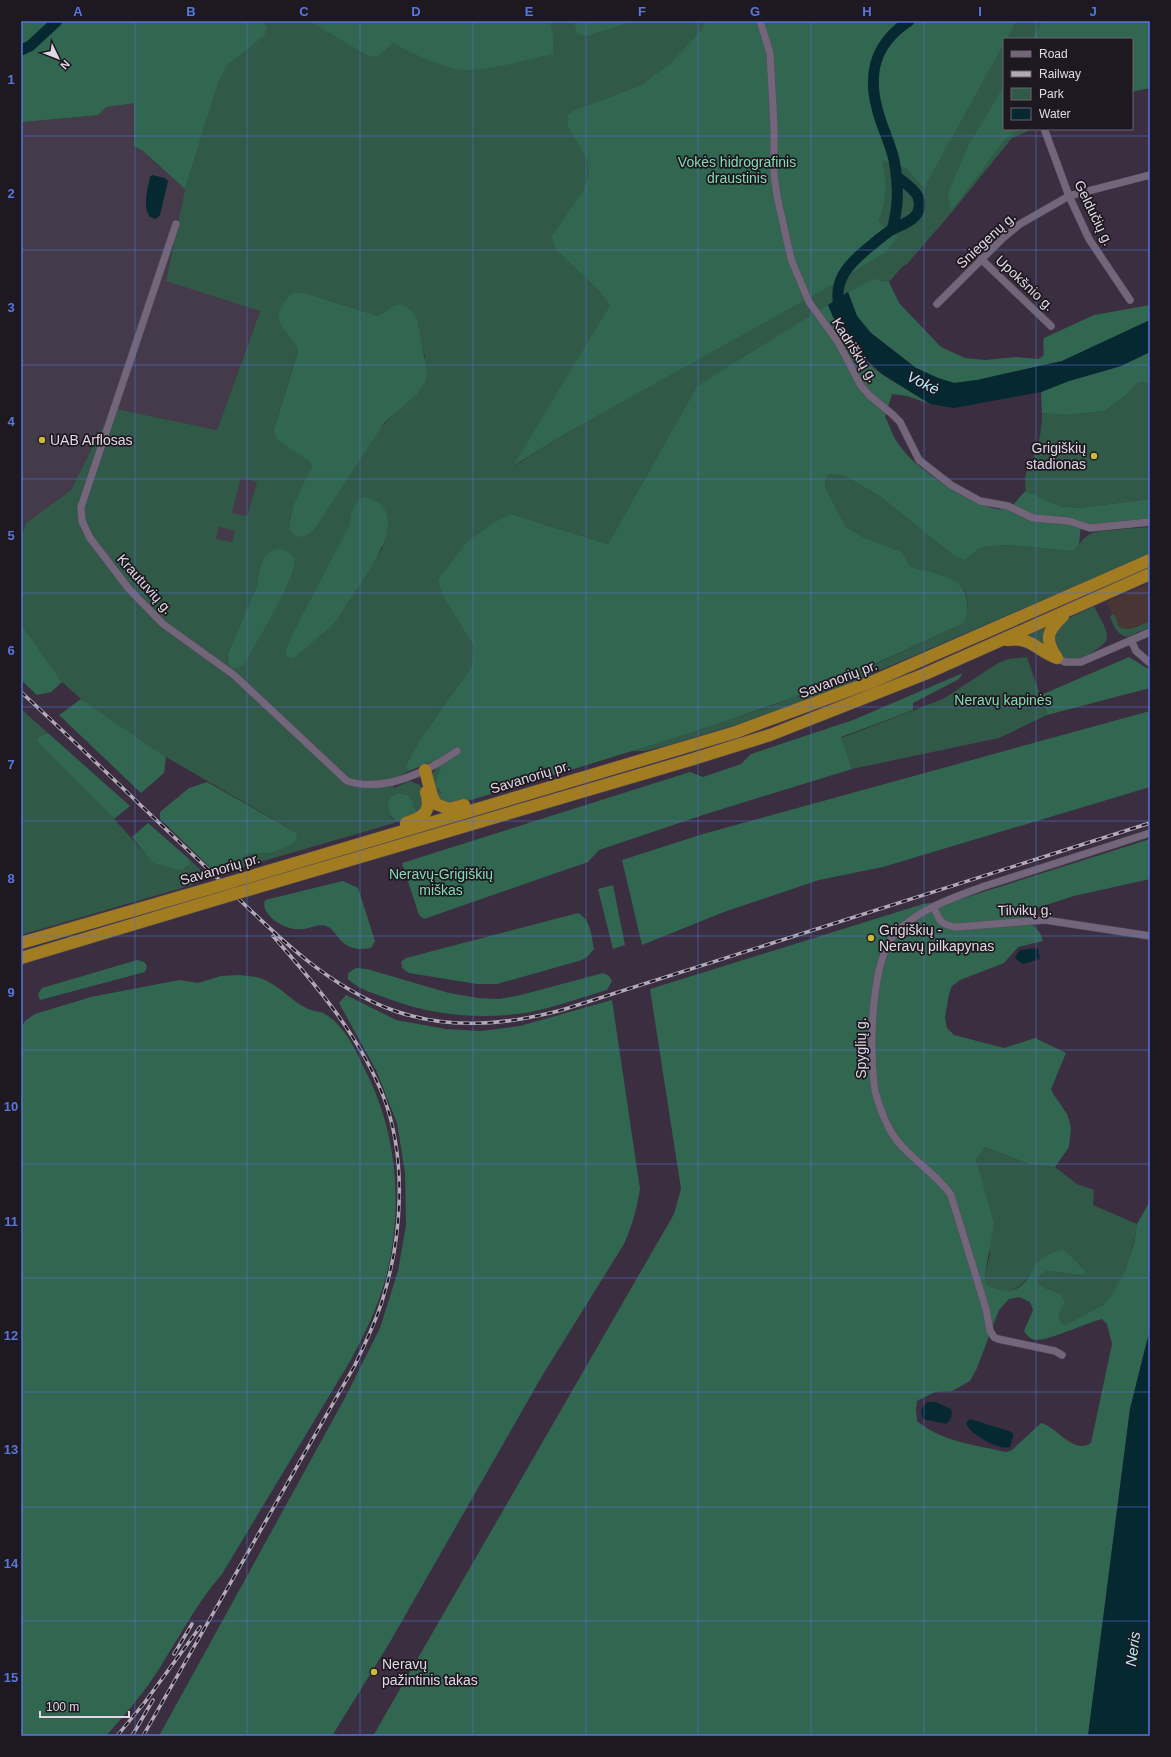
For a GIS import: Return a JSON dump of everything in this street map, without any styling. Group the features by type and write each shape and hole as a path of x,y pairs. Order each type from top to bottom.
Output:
{"highway":[{"name":"Savanorių pr.","path":"21,943 736,732 874,681 1150,560"},
{"path":"1057,658 1049,643 1052,626 1057,621 1076,607 1150,574"},
{"name":"Savanorių pr.","path":"21,958 690,760 770,734 926,674 1076,607"},
{"path":"996,642 1019,639 1028,641 1057,658"},
{"path":"422,771 436,804 449,809 593,768 736,732"},
{"path":"235,881 311,852 418,819 426,812 428,807 428,799 422,771"}],"street":[{"name":"Kadriškių g.","path":"760,21 770,53 774,111 774,174 777,196 792,259 810,302 818,316 838,342 861,386 870,396 900,422 919,460 951,485 980,501 1008,506 1033,518 1069,521 1090,528 1150,522"},
{"name":"Geldučių g.","path":"1045,131 1069,196 1089,239 1130,300"},
{"name":"Sniegenų g.","path":"937,304 981,259 1020,224 1069,196 1150,175"},
{"name":"Krautuvių g.","path":"176,224 81,507 82,521 90,538 129,589 163,624 234,675 347,781 356,784 379,784 392,782 422,771 445,759 457,750"},
{"name":"Upokšnio g.","path":"981,259 1051,326"},
{"path":"1057,658 1065,662 1081,662 1150,632"},
{"path":"1131,640 1136,651 1150,663"},
{"name":"Spyglių g.","path":"1062,1355 1055,1351 998,1339 992,1334 951,1195 944,1185 902,1148 887,1124 874,1086 871,1027 881,964 888,942 896,932 917,916 934,907 982,888 1150,833"},
{"name":"Tilvikų g.","path":"934,907 940,922 946,926 956,927 1045,920 1150,936"}],"shaded area":[{"path":"134,102 134,146 143,151 185,189 166,280 260,310 217,430 112,408 71,490 26,523 21,537 21,122 98,115 106,107"},
{"path":"241,477 257,482 247,516 232,513"},
{"path":"219,527 235,531 232,542 216,539"},
{"path":"1150,583 1150,621 1125,629 1119,627 1115,615 1112,614 1106,602"}],"green space":[{"path":"21,21 922,21 890,162 906,168 924,187 1003,46 1003,130 1031,130 1012,138 952,212 907,264 902,267 889,282 880,280 697,386 608,544 511,514 466,631 474,646 472,666 419,741 405,767 409,771 391,780 394,788 410,781 420,785 425,799 418,814 408,795 398,793 391,817 398,822 229,871 226,864 237,863 247,854 269,853 297,833 166,757 81,699 62,682 21,624 21,537 26,523 71,490 112,408 217,430 260,311 166,281 185,189 219,79 141,110 134,103 106,107 98,115 21,122","holes":["574,266 716,349 567,433 514,466 610,305 599,291","294,292 305,293 378,316 391,307 419,333 421,348 425,357 396,412 289,520 312,467 309,461 275,426 298,350 296,342","241,478 257,482 247,516 232,513","351,518 383,547 338,619","219,527 235,531 232,542 216,539","264,558 244,664 227,660 228,653 256,588 260,567"]},
{"path":"21,21 262,21 267,28 264,36 228,64 219,80 185,189 143,151 134,146 134,103 106,107 98,115 21,122"},
{"path":"309,21 550,21 553,36 553,54 490,68 465,70 456,69 424,58 393,43 377,57 367,55"},
{"path":"574,21 633,21 587,36 577,34"},
{"name":"Vokės hidrografinis draustinis","path":"706,21 1017,21 1008,38 1003,38 1003,46 924,188 906,168 882,160 885,176 885,198 878,222 898,236 886,252 828,287 567,433 513,466 610,305 599,291 555,248 552,236 583,191 589,174 588,161 568,126 568,115 573,111 640,86 671,63 704,27"},
{"path":"1017,21 1080,21 1074,38 1008,38"},
{"path":"1042,21 1150,21 1150,88 1133,92 1133,38 1033,38"},
{"path":"1003,88 1003,130 1020,130 1005,139 951,211 948,194 967,148"},
{"path":"874,279 889,282 899,303 941,347 965,358 985,360 1016,357 1038,359 1043,356 1044,338 1094,315 1150,305 1150,320 1062,361 977,380 954,383 938,378 916,368 871,333 857,316 848,292"},
{"path":"294,292 305,293 378,316 391,307 401,304 411,310 417,319 427,373 425,382 417,394 384,423 315,528 307,535 302,537 291,532 291,515 294,504 312,467 309,461 277,439 274,432 298,351 295,343 283,328 279,320 280,311 284,302"},
{"path":"828,305 844,334 866,361 883,375 930,404 907,396 892,394 885,417 894,437 906,454 919,466 943,483 972,500 998,509 1008,508 1026,491 1060,506 1077,508 1150,499 1150,519 1083,525 1080,532 1078,545 1072,551 1026,546 990,546 979,549 964,560 954,556 881,497 845,476 829,474 825,480 826,489 846,527 863,537 902,552 911,567 937,574 954,581 965,593 968,610 964,623 891,657 841,678 791,698 728,720 611,758 455,805 440,801 439,797 442,793 436,787 437,777 441,769 437,761 409,771 405,767 419,741 472,666 474,646 442,594 438,580 467,542 493,523 511,514 608,544 697,386"},
{"path":"1150,352 1150,384 1141,382 1136,384 1129,393 1105,411 1067,415 1042,413 1041,392 1069,381 1121,366"},
{"name":"Grigiškių stadionas","path":"1141,382 1150,384 1150,499 1077,508 1060,506 1026,491 1025,479 1038,443 1042,413 1067,415 1105,411 1129,393 1136,384"},
{"path":"829,474 845,476 881,497 954,556 964,560 979,549 990,546 1026,546 1072,551 1090,534 1109,530 1150,527 1150,554 832,691 745,722 669,745 645,751 632,751 768,707 878,663 964,623 968,607 965,591 911,567 902,552 863,537 846,527 826,489 825,480"},
{"path":"365,497 379,503 386,512 388,523 386,536 381,549 338,619 294,658 290,658 286,656 286,651 290,639 349,526 355,505 360,499"},
{"path":"278,549 288,552 293,557 293,568 289,580 283,595 244,664 237,668 231,667 228,661 228,653 256,588 260,567 264,558 271,551"},
{"path":"1094,606 1106,630 1106,641 1093,652 1078,659 1072,660 1063,657 1057,652 1052,644 1061,622"},
{"path":"1112,614 1115,615 1119,627 1127,629 1150,621 1150,627 1127,637 1124,636 1116,630 1110,618"},
{"path":"21,624 62,682 51,692 37,695 21,680"},
{"path":"1047,627 1048,651 1024,637"},
{"name":"Neravų kapinės","path":"1027,657 1047,715 999,738 852,769 841,738 943,699 998,663 1008,659"},
{"path":"1129,657 1150,670 1150,688 1047,715 1041,695"},
{"name":"Neravų-Grigiškių miškas","path":"963,673 959,679 913,703 913,710 841,737 852,769 706,814 599,850 588,862 424,919 419,915 402,863 690,772 703,777 741,764 751,754 853,720"},
{"path":"81,699 166,757 164,773 141,793 59,715"},
{"path":"21,709 48,733 37,738 38,743 114,819 153,862 182,871 188,866 188,858 206,875 192,885 21,935"},
{"path":"1150,711 1150,787 883,867 819,880 724,912 642,945 622,860 703,834"},
{"path":"48,733 130,806 114,819 38,743 37,738"},
{"path":"439,765 442,769 437,777 438,790 442,793 440,801 431,775"},
{"path":"207,782 297,833 296,840 289,846 269,853 247,854 237,863 227,864 229,871 218,875 160,819 160,812 189,788"},
{"path":"398,793 408,795 418,814 398,822 390,814 388,805 389,798"},
{"path":"148,823 188,858 190,864 182,871 153,863 132,837"},
{"path":"1150,839 1150,879 1074,896 1030,910 1026,917 1040,933 1043,941 1018,947 1004,963 960,980 952,986 945,1017 947,1028 954,1035 1004,1048 1035,1038 1066,1053 1051,1089 1067,1114 1071,1127 1069,1147 1055,1167 1029,1164 985,1147 976,1160 994,1223 985,1275 986,1284 999,1290 1014,1290 1025,1282 1039,1261 1057,1251 1064,1250 1085,1270 1085,1273 1082,1275 1047,1271 1040,1275 1038,1282 1064,1299 1064,1304 1058,1314 1061,1323 1066,1325 1103,1305 1113,1293 1125,1271 1134,1244 1137,1224 1150,1201 1150,1329 1130,1409 1088,1736 373,1736 674,1214 681,1189 650,989 923,904 961,899","holes":["1019,1297 1030,1302 1033,1310 1024,1331 1034,1340 1050,1337 1102,1319 1107,1324 1112,1344 1091,1443 1084,1446 1071,1443 1053,1429 1041,1423 1012,1450 1006,1452 971,1445 948,1438 937,1434 917,1421 917,1401 935,1392 952,1391 970,1381 977,1368 999,1310 1009,1299"]},
{"path":"343,881 358,888 375,941 371,948 353,948 341,941 331,929 323,925 299,929 289,928 279,924 271,918 265,909 265,900"},
{"path":"613,885 625,945 613,949 598,889"},
{"path":"578,913 586,920 588,924 594,949 582,960 497,984 477,984 409,973 402,968 401,962 406,958"},
{"path":"137,960 144,962 147,966 145,972 40,1000 38,994 42,988"},
{"path":"356,968 367,969 449,993 478,998 499,999 521,995 603,973 609,976 612,981 607,990 530,1012 494,1016 477,1016 441,1013 423,1009 406,1005 367,991 352,983 348,979 348,973"},
{"path":"239,975 257,977 267,981 279,988 302,1006 310,1010 323,1013 331,1018 344,1032 360,1059 378,1099 386,1124 395,1175 395,1226 386,1277 370,1321 349,1363 222,1574 202,1600 149,1684 139,1697 106,1736 21,1736 21,1027 25,1021 35,1014 91,997 179,980 198,983 221,976"},
{"path":"346,995 396,1020 446,1029 482,1031 520,1026 612,1000 640,1189 636,1210 624,1244 542,1376 390,1642 332,1736 159,1736 346,1396 380,1328 398,1271 406,1225 405,1173 397,1123 376,1070 339,1003"},
{"path":"985,1147 1029,1164 1055,1167 1077,1184 1094,1190 1093,1205 1137,1224 1130,1257 1121,1280 1109,1299 1101,1306 1066,1325 1061,1323 1058,1319 1048,1290 1040,1286 1038,1282 1040,1275 1047,1271 1082,1275 1085,1270 1078,1263 1039,1261 1023,1283 1011,1291 995,1289 986,1284 985,1275 990,1254 976,1160"}],"water":[{"path":"152,175 165,178 168,181 160,215 156,219 150,217 146,208 147,192 150,177"},
{"path":"848,292 857,316 871,333 916,368 938,378 954,383 977,380 1062,361 1150,320 1150,352 1121,366 1069,381 1041,392 954,408 930,404 882,374 858,351 833,317 828,305"},
{"path":"1038,948 1040,959 1023,964 1015,957 1020,950"},
{"name":"Neris","path":"1150,1329 1150,1736 1088,1736 1130,1409"},
{"path":"928,1402 936,1402 951,1409 952,1416 948,1423 946,1424 923,1419 921,1414 922,1409"},
{"path":"970,1419 1012,1432 1013,1437 1010,1447 1005,1448 992,1444 972,1432 966,1423"}],"waterway":[{"name":"Vokė","path":"21,50 30,46 57,21"},
{"name":"Vokė","path":"892,230 898,195 897,178 894,160 877,108 873,81 874,69 882,48 889,38 909,21"},
{"name":"Vokė","path":"841,313 838,302 838,291 840,282 849,266 856,258 885,234 908,222 917,214 919,210 918,197 916,194 896,176"}],"railway":[{"path":"21,692 294,950 318,969 368,1000 395,1011 436,1021 457,1023 499,1022 562,1010 1150,823"},
{"path":"143,1736 355,1365 380,1307 394,1250 398,1224 399,1172 391,1122 384,1098 363,1053 350,1032 321,992 273,936"},
{"path":"174,1654 192,1624"},
{"path":"117,1736 145,1702 200,1627"},
{"path":"132,1736 153,1700"}],"place":[{"name":"UAB Arflosas","path":"42,440"},
{"name":"Grigiškių stadionas","path":"1094,456"},
{"name":"Grigiškių - Neravų pilkapynas","path":"871,938"},
{"name":"Neravų pažintinis takas","path":"374,1672"}]}
